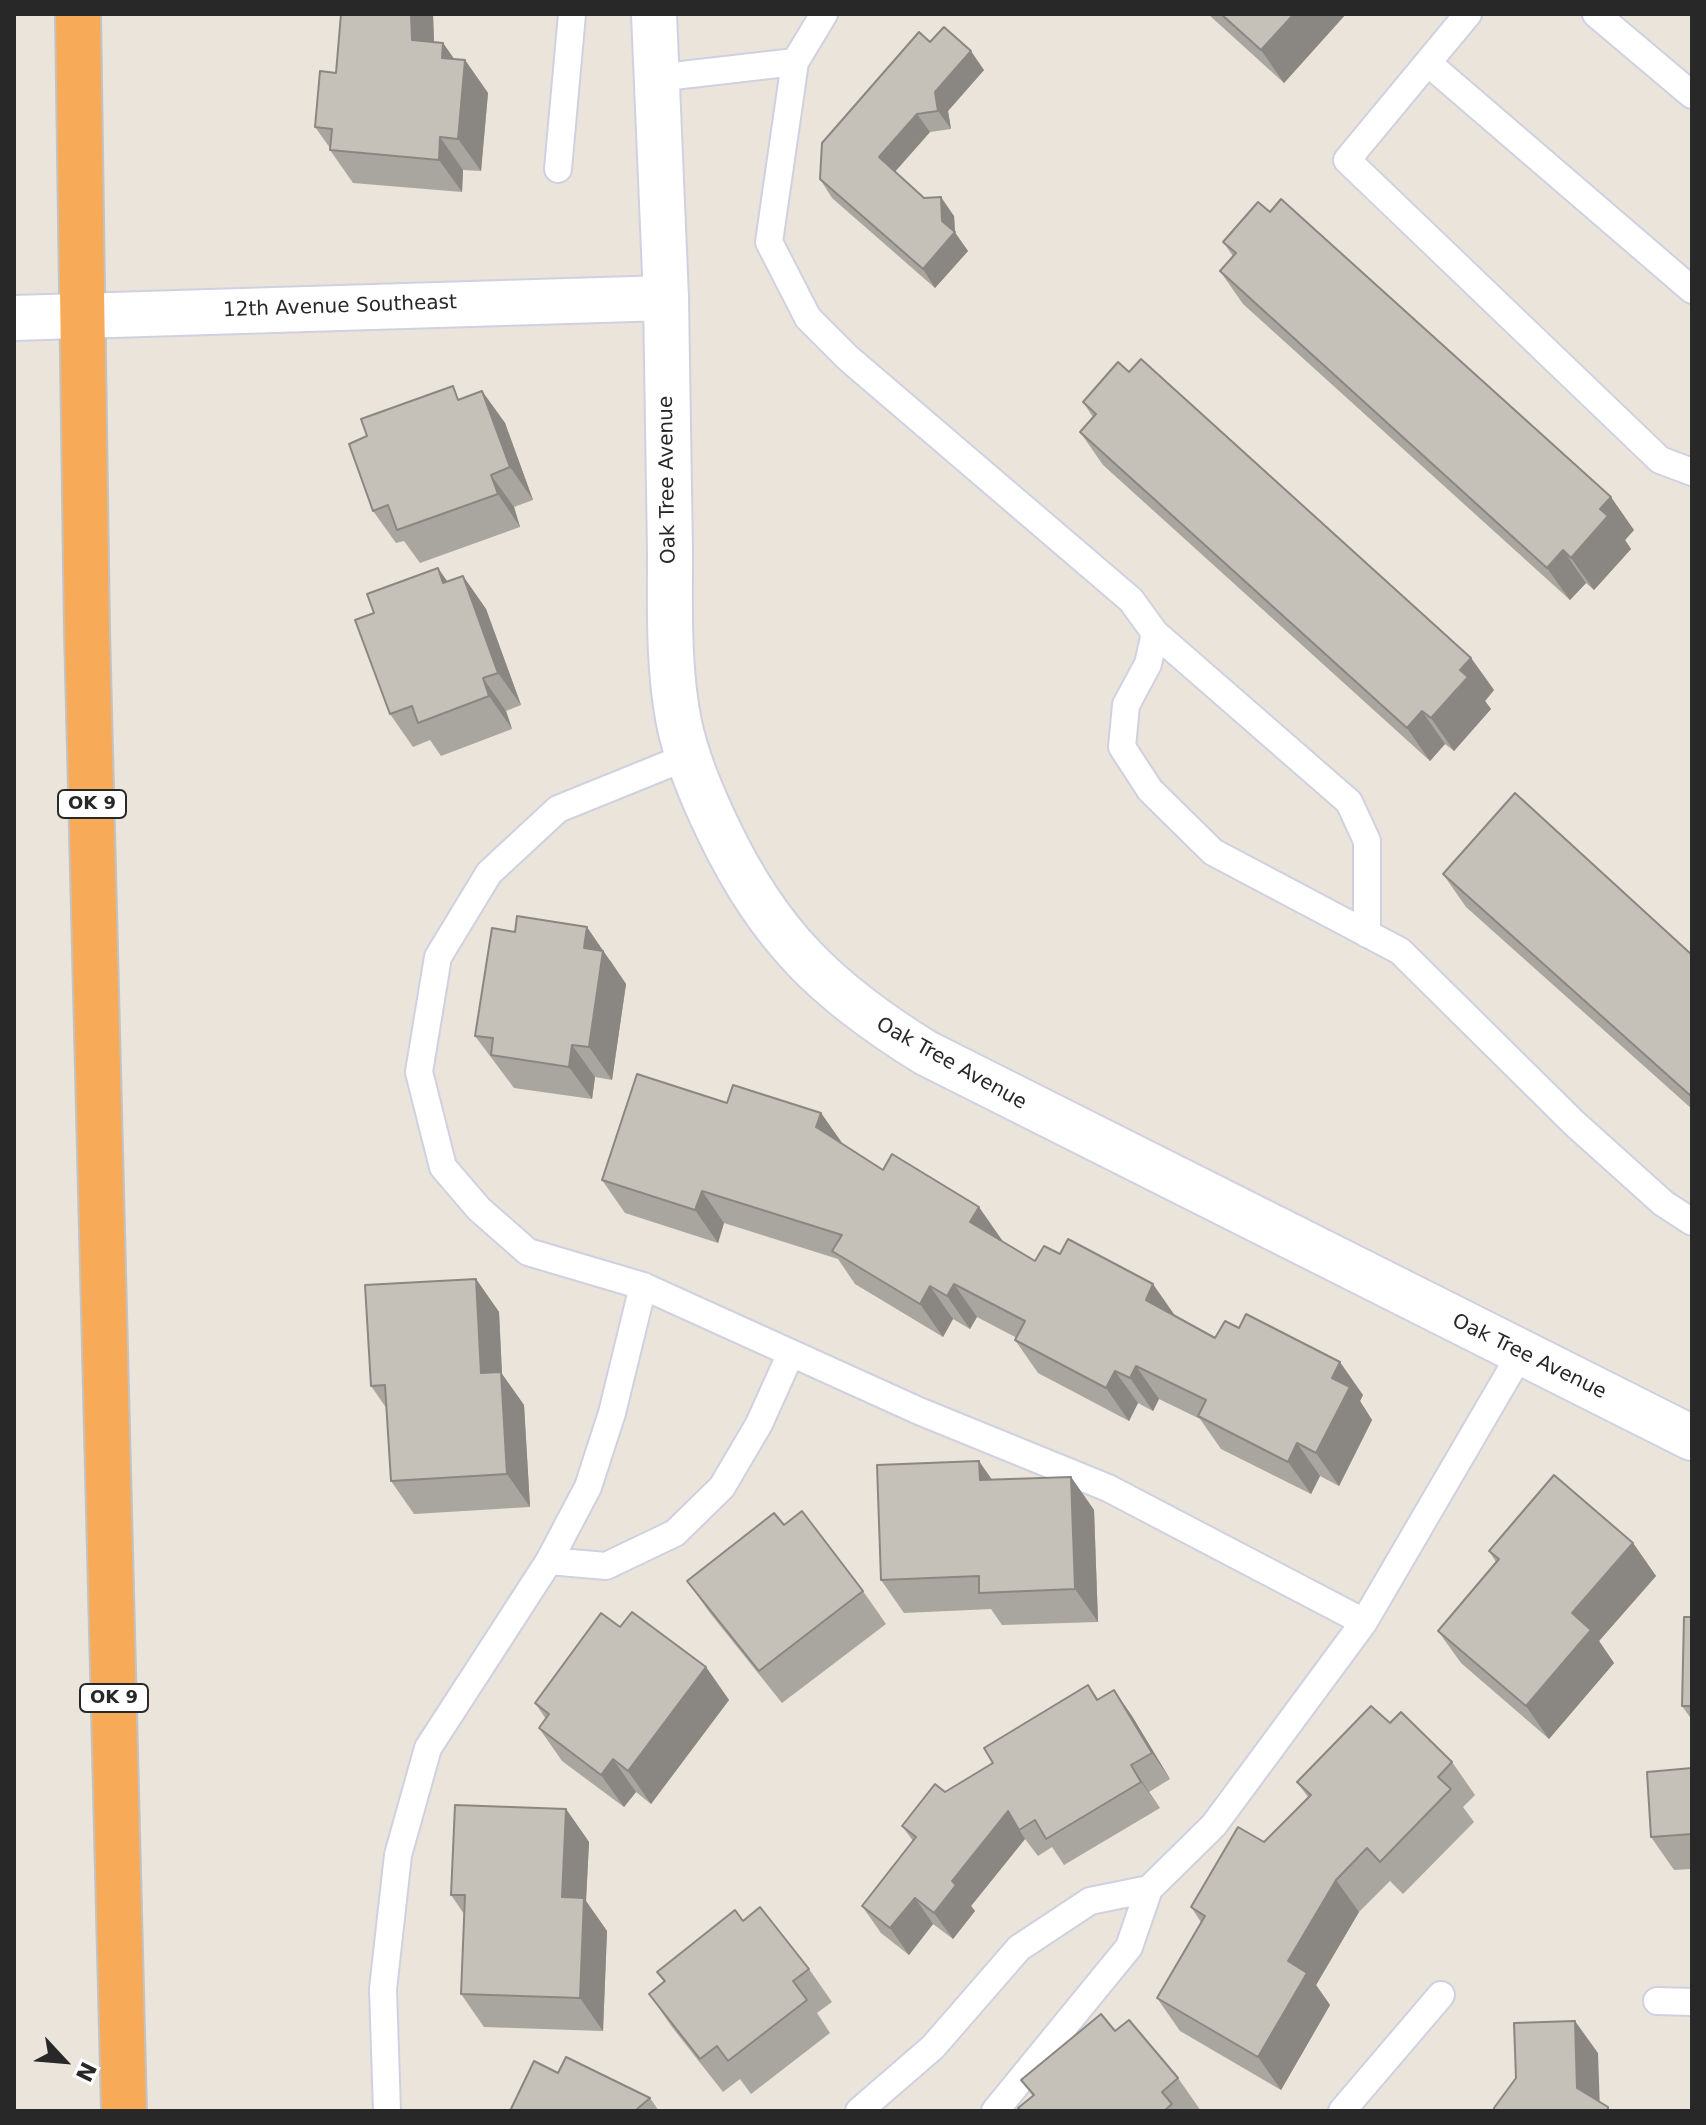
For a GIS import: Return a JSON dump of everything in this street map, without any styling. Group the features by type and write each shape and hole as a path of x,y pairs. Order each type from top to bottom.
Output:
{"highway":[{"name":"OK 9","path":"78,14 124,2111"}],"street":[{"name":"Oak Tree Avenue","path":"654,14 666,298 671,660 679,723 696,783 749,892 786,941 866,1016 1010,1098 1692,1438"},
{"name":"12th Avenue Southeast","path":"14,318 666,298"}],"lane":[{"path":"558,169 572,14"},
{"path":"824,14 795,62 769,242 808,318 848,358 1131,600 1155,633 1349,802 1367,841 1367,934"},
{"path":"1468,14 1347,160 1660,460 1692,472"},
{"path":"1596,14 1692,95"},
{"path":"656,78 795,62"},
{"path":"1428,63 1692,290"},
{"path":"1155,633 1148,664 1126,705 1122,747 1150,790 1213,852 1400,951 1574,1123 1663,1203 1692,1222"},
{"path":"689,756 558,809 489,873 438,957 419,1072 443,1167 479,1209 528,1252 643,1286 919,1411 1108,1488 1364,1622"},
{"path":"387,2111 383,1989 398,1855 428,1748 549,1561 588,1487 612,1413 643,1286"},
{"path":"549,1561 606,1566 675,1533 722,1487 759,1424 791,1353"},
{"path":"995,2111 1129,1947 1149,1889 1214,1825 1364,1622 1521,1353"},
{"path":"859,2111 933,2047 1019,1948 1090,1901 1149,1889"},
{"path":"1342,2111 1441,1995"},
{"path":"1657,2001 1692,2002"}],"building":[{"path":"341,14 411,14 412,40 443,43 442,58 465,60 458,139 440,137 439,160 330,150 332,129 315,127 320,71 336,73"},
{"path":"1221,14 1294,14 1261,50"},
{"path":"944,27 971,51 935,92 938,111 917,114 879,157 924,198 941,197 942,221 955,232 923,269 820,179 822,143 919,32 930,42"},
{"path":"1281,199 1611,497 1600,509 1608,516 1571,558 1563,550 1547,568 1220,271 1236,253 1223,242 1258,202 1270,212"},
{"path":"1141,359 1471,658 1460,670 1468,677 1431,718 1422,711 1407,728 1080,432 1096,414 1083,402 1118,362 1129,372"},
{"path":"453,386 458,400 482,391 510,467 491,475 498,494 397,530 388,505 373,511 349,444 367,436 361,419"},
{"path":"438,568 443,583 463,576 498,673 483,678 489,696 418,723 412,706 390,714 355,620 374,613 367,594"},
{"path":"1515,793 1692,955 1692,1097 1443,874"},
{"path":"517,916 587,927 584,948 603,951 589,1047 572,1045 569,1067 491,1055 493,1038 475,1036 492,928 515,932"},
{"path":"637,1074 727,1103 733,1085 821,1113 816,1127 883,1170 892,1154 979,1207 970,1222 1035,1261 1044,1246 1060,1254 1068,1239 1153,1284 1146,1300 1215,1338 1225,1321 1239,1328 1246,1314 1340,1362 1332,1378 1350,1387 1316,1453 1297,1443 1288,1462 1198,1416 1206,1400 1136,1366 1130,1378 1115,1371 1106,1388 1015,1340 1025,1321 954,1284 947,1296 930,1286 920,1304 832,1251 842,1235 702,1191 695,1210 602,1180"},
{"path":"476,1279 481,1373 501,1372 507,1474 391,1481 385,1385 371,1386 365,1285"},
{"path":"979,1461 980,1480 1071,1477 1075,1589 979,1593 979,1576 881,1580 877,1465"},
{"path":"1554,1475 1633,1543 1572,1613 1591,1630 1526,1706 1438,1631 1499,1559 1489,1551"},
{"path":"802,1511 863,1591 759,1671 687,1581 774,1513 784,1525"},
{"path":"632,1612 706,1667 628,1771 613,1759 601,1775 539,1728 549,1714 535,1703 601,1613 620,1627"},
{"path":"1684,1617 1692,1617 1692,1706 1682,1706"},
{"path":"1088,1685 1097,1700 1114,1690 1152,1753 1131,1765 1141,1782 1046,1839 1035,1820 1019,1830 1008,1811 952,1881 956,1885 934,1913 915,1898 890,1928 862,1906 916,1837 902,1826 935,1784 945,1792 993,1763 984,1748"},
{"path":"1371,1706 1390,1723 1401,1712 1452,1762 1438,1777 1451,1789 1380,1862 1367,1848 1336,1880 1288,1961 1307,1973 1258,2057 1157,1998 1205,1916 1191,1907 1238,1827 1264,1842 1311,1795 1297,1782"},
{"path":"1692,1768 1692,1834 1651,1837 1647,1772"},
{"path":"455,1805 566,1809 562,1897 584,1898 580,1998 461,1994 465,1895 451,1895"},
{"path":"760,1907 809,1969 793,1981 807,2000 728,2061 717,2046 700,2059 649,1994 665,1981 657,1972 735,1910 743,1921"},
{"path":"1101,2014 1115,2031 1129,2020 1178,2078 1162,2092 1172,2104 1164,2111 1021,2111 1018,2108 1034,2095 1021,2080"},
{"path":"1575,2021 1577,2088 1608,2107 1608,2111 1494,2111 1516,2078 1514,2023"},
{"path":"566,2057 650,2098 637,2111 510,2111 534,2061 558,2073"}]}
